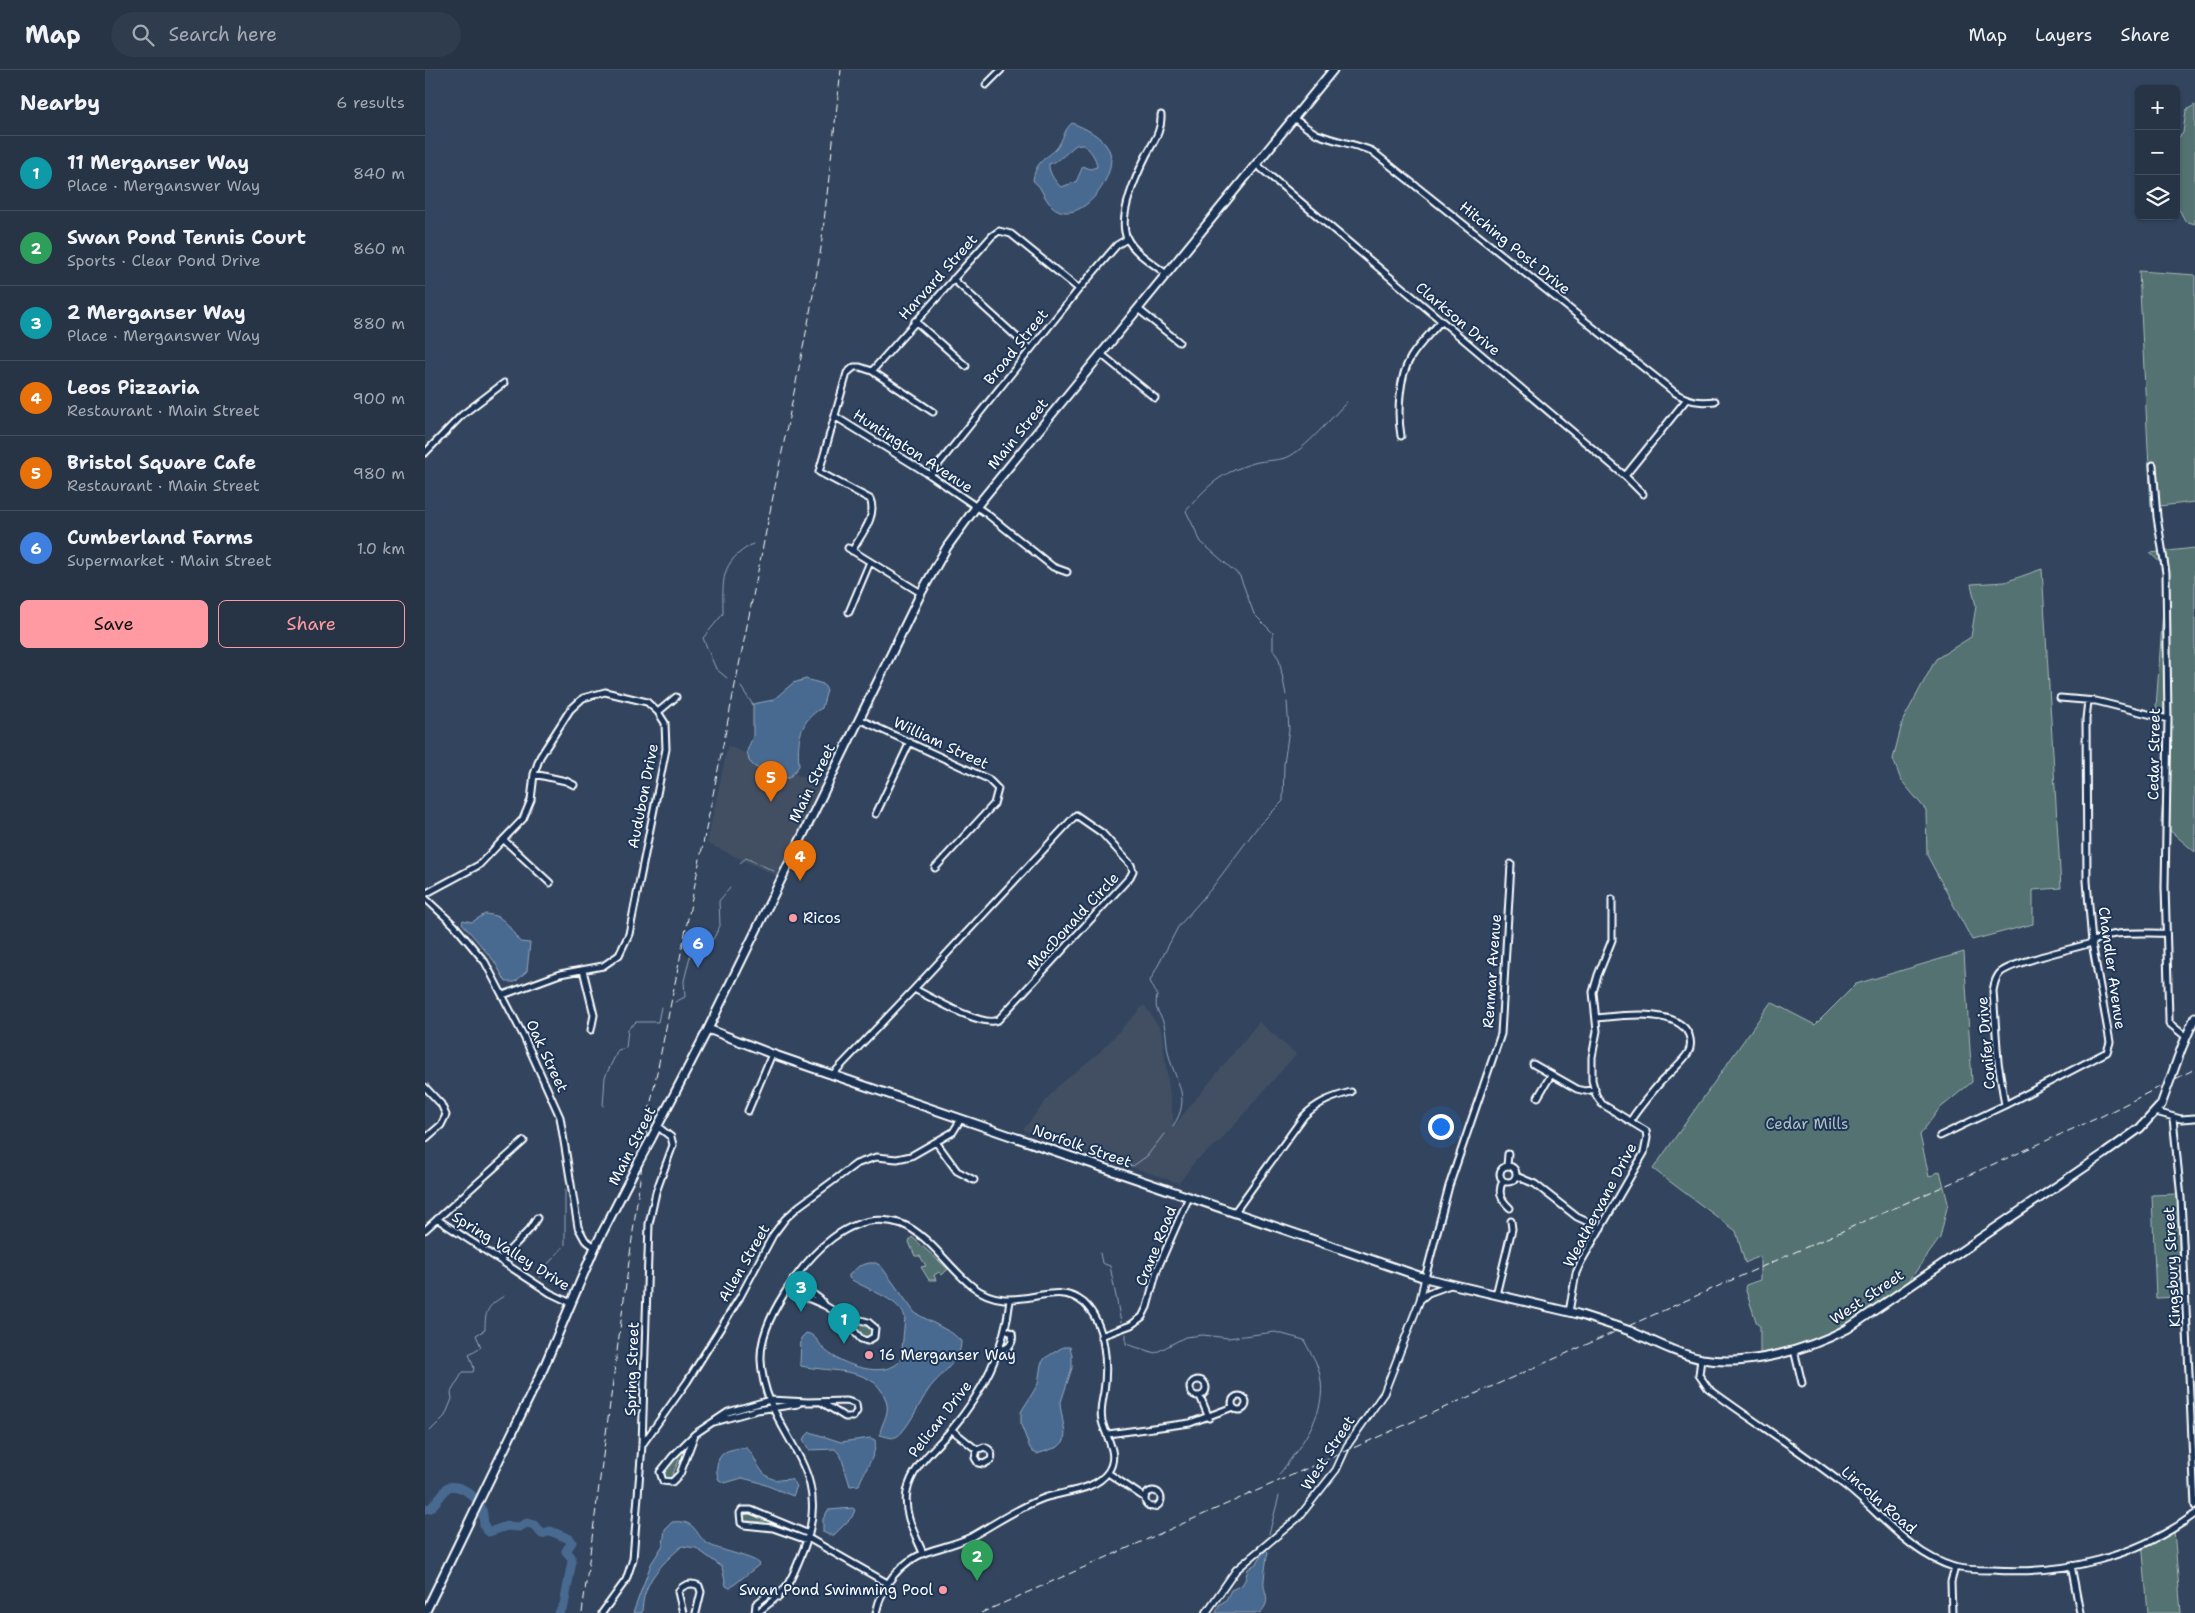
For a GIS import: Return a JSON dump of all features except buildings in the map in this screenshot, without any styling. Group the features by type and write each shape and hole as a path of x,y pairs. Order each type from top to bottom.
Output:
{"main road":[{"name":"Main Street","path":"425,1613 544,1367 595,1247 707,1029 921,593 947,547 977,506 1333,70"},
{"name":"West Street","path":"1450,1285 1569,1312 1615,1326 1701,1359 1729,1360 1794,1350 1818,1343 1847,1329 2141,1128 2161,1105 2185,1036 2195,1017"},
{"name":"Norfolk Street","path":"707,1029 772,1054 1234,1213 1450,1285"}],"street":[{"path":"986,85 1001,70"},
{"path":"1161,115 1159,131 1140,169 1130,196 1125,218 1127,239 1136,250 1166,274"},
{"name":"Hitching Post Drive","path":"1293,118 1321,135 1352,143 1372,151 1686,400"},
{"name":"Clarkson Drive","path":"1256,164 1625,476 1643,494"},
{"name":"Harvard Street","path":"872,371 992,236 999,231 1011,234 1079,290"},
{"name":"Broad Street","path":"929,475 1079,290 1117,245 1127,239"},
{"path":"953,279 1030,349"},
{"path":"1138,309 1179,342"},
{"path":"915,321 966,366"},
{"path":"1401,436 1398,421 1404,371 1412,356 1441,321"},
{"path":"1101,354 1155,398"},
{"path":"921,593 850,549 871,518 873,506 869,499 819,472 846,376 851,368 860,367 872,371 933,412"},
{"path":"425,453 462,415 504,383"},
{"path":"1625,476 1686,400 1715,401"},
{"name":"Huntington Avenue","path":"836,417 977,506 1053,567 1067,572"},
{"name":"Cedar Street","path":"2153,465 2157,517 2166,574 2168,719 2165,887 2169,1023 2185,1036"},
{"path":"849,612 870,562"},
{"path":"425,896 486,860 523,820 528,810 534,774 542,754 571,710 583,698 609,693 647,702 658,712 676,697"},
{"path":"2060,698 2095,701 2168,719"},
{"name":"Chandler Avenue","path":"1940,1136 2005,1105 2107,1052 2110,1042 2092,943 2087,881 2085,719 2088,701"},
{"name":"Audubon Drive","path":"503,995 560,974 603,966 614,959 625,946 629,934 666,743 666,726 658,712"},
{"name":"William Street","path":"859,719 988,779 999,792 991,807 935,868"},
{"path":"876,814 910,742"},
{"path":"534,774 567,781 574,785"},
{"name":"MacDonald Circle","path":"833,1074 1076,815 1102,834 1131,865 1133,871 1130,877 998,1020 993,1023 981,1021 914,989"},
{"path":"504,840 550,882"},
{"name":"Renmar Avenue","path":"1425,1278 1449,1186 1501,1034 1511,864"},
{"name":"Oak Street","path":"425,896 476,949 489,968 503,995 561,1117 578,1227 585,1240 595,1247"},
{"path":"1533,1064 1577,1089 1585,1091 1595,1089 1592,1080 1592,1057 1597,1031 1597,1018 1593,992 1597,975 1611,940 1613,899"},
{"name":"Conifer Drive","path":"2005,1105 1998,1062 1993,991 1997,977 2001,972 2018,965 2092,943 2104,936 2166,933"},
{"path":"583,970 594,1015 591,1030"},
{"path":"1597,1018 1648,1015 1663,1018 1679,1024 1687,1031 1690,1038 1690,1046 1685,1057 1647,1098 1631,1120"},
{"path":"747,1111 772,1054"},
{"path":"1539,1097 1551,1075"},
{"path":"425,1087 441,1104 446,1115 441,1125 425,1139"},
{"name":"Weathervane Drive","path":"1569,1312 1576,1274 1581,1262 1644,1153 1647,1144 1646,1131 1631,1120 1602,1104 1595,1089"},
{"path":"1234,1213 1304,1116 1313,1107 1327,1099 1351,1092"},
{"path":"2156,1112 2173,1118 2195,1118"},
{"name":"Kingsbury Street","path":"2173,1118 2181,1198 2195,1506"},
{"name":"Allen Street","path":"642,1445 687,1382 740,1297 773,1235 785,1218 856,1164 876,1157 903,1158 953,1132 961,1119"},
{"name":"Spring Street","path":"602,1613 626,1580 632,1567 642,1445 649,1224 656,1192 673,1145 671,1137 657,1126"},
{"path":"425,1230 524,1141"},
{"path":"936,1142 957,1170 974,1180"},
{"path":"1508,1154 1507,1166 1500,1171 1503,1181 1500,1190 1502,1200 1510,1208"},
{"path":"1507,1166 1514,1168 1516,1176 1540,1188 1577,1217 1601,1228"},
{"path":"1503,1181 1511,1182 1516,1176"},
{"name":"Crane Road","path":"1101,1336 1131,1325 1142,1317 1147,1307 1157,1270 1189,1197"},
{"path":"500,1260 530,1229 537,1218"},
{"name":"Spring Valley Drive","path":"437,1219 550,1292 571,1303"},
{"path":"1496,1295 1512,1229 1511,1221"},
{"path":"756,1613 779,1597 790,1582 808,1537 813,1507 811,1485 802,1460 770,1400 761,1364 761,1348 766,1329 793,1279 816,1250 832,1237 859,1225 885,1222 904,1225 911,1230 975,1289 986,1296 1010,1300 1057,1293 1076,1298 1091,1311 1101,1336 1106,1364 1101,1413 1113,1451 1108,1473 1090,1486 1060,1493 1025,1505 964,1540 923,1554 905,1564 887,1584 876,1613"},
{"name":"West Street","path":"1206,1613 1236,1570 1299,1517 1336,1470 1347,1446 1384,1393 1420,1300 1425,1278"},
{"path":"793,1279 839,1314 861,1339 869,1340 874,1337 875,1328 868,1322 839,1314"},
{"path":"1420,1300 1428,1294 1450,1285"},
{"path":"787,1289 825,1304"},
{"name":"Pelican Drive","path":"923,1554 909,1522 907,1492 916,1470 952,1430 981,1387 999,1349 1005,1330 1010,1300"},
{"path":"999,1349 1005,1349 1010,1346 1012,1341 1012,1333 1005,1330"},
{"path":"1794,1350 1802,1384"},
{"name":"Lincoln Road","path":"1701,1359 1699,1374 1705,1385 1844,1484 1902,1538 1929,1555 1955,1567 2018,1572 2071,1565 2114,1556 2138,1548 2165,1534 2195,1514"},
{"path":"1200,1396 1209,1418"},
{"path":"695,1434 680,1474 672,1482 663,1481 660,1475 662,1468 695,1434 727,1412 770,1400 808,1402 852,1401 857,1407 857,1411 853,1417 845,1418 821,1402"},
{"path":"711,1423 773,1407 808,1402"},
{"path":"1108,1434 1177,1426 1209,1418 1233,1407"},
{"path":"952,1430 977,1450"},
{"path":"1108,1473 1145,1498"},
{"path":"808,1537 773,1528 744,1525 741,1523 740,1514 746,1509 775,1521 808,1537 887,1584"},
{"path":"773,1528 775,1521"},
{"path":"2071,1565 2080,1613"},
{"path":"1953,1613 1951,1582 1955,1567"},
{"path":"683,1613 678,1592 687,1584 695,1583 699,1586 701,1592 696,1613"}],"shaded area":[{"path":"728,746 822,785 777,876 707,843"},
{"path":"1144,1005 1161,1030 1174,1126 1259,1022 1296,1054 1219,1142 1195,1161 1179,1183 1023,1130 1057,1087 1100,1052"}],"green space":[{"path":"2195,105 2195,224 2185,221 2180,211 2180,136 2183,133 2186,110"},
{"path":"2139,271 2195,275 2195,502 2151,507"},
{"path":"2195,548 2195,852 2161,823 2169,724 2156,708 2166,568 2150,553"},
{"path":"2042,569 2061,888 2033,890 2033,924 1972,940 1927,855 1926,810 1901,780 1893,759 1903,720 1936,659 1971,637 1976,606 1971,584 2005,582"},
{"name":"Cedar Mills","path":"1964,952 1972,1082 1939,1109 1920,1135 1929,1177 1940,1171 1948,1203 1940,1238 1898,1296 1846,1331 1814,1342 1760,1354 1760,1326 1757,1324 1745,1288 1746,1285 1760,1280 1760,1256 1745,1263 1736,1231 1653,1169 1771,1002 1815,1025 1856,984"},
{"path":"2177,1194 2181,1297 2156,1298 2152,1195"},
{"path":"912,1237 948,1269 942,1275 939,1272 934,1275 936,1280 929,1280 921,1267 926,1266 920,1256 915,1256 909,1242"},
{"path":"843,1316 851,1318 849,1321 866,1327 870,1325 873,1330 872,1337 868,1339 861,1337"},
{"path":"683,1447 687,1449 684,1461 679,1460 670,1481 664,1479 663,1472"},
{"path":"750,1512 771,1522 770,1525 762,1526 764,1522 747,1521 744,1525 742,1517"},
{"path":"2174,1530 2181,1613 2148,1613 2142,1541"}],"water":[{"path":"1072,123 1077,125 1098,137 1109,150 1111,160 1109,172 1095,196 1075,211 1064,212 1051,205 1033,180 1041,161 1057,148","holes":["1081,144 1090,150 1097,167 1090,169 1083,166 1076,182 1061,187 1052,176 1049,164 1060,159 1076,145"]},
{"path":"806,679 823,684 827,690 822,708 808,719 801,732 799,740 799,766 789,778 755,767 749,761 747,751 753,736 753,704 773,700 793,683"},
{"path":"485,914 503,920 520,942 530,943 527,971 515,982 506,982 494,961 462,923 463,920 472,922"},
{"path":"876,1263 881,1266 915,1313 952,1333 961,1341 958,1355 954,1361 929,1389 902,1432 892,1438 880,1435 887,1413 887,1405 882,1392 875,1383 852,1373 801,1366 800,1364 801,1338 806,1333 812,1335 833,1356 853,1365 875,1370 885,1369 894,1366 901,1360 905,1317 901,1310 889,1299 849,1278 849,1275 859,1266"},
{"path":"1063,1347 1070,1347 1072,1355 1072,1368 1060,1405 1065,1433 1064,1441 1058,1447 1037,1454 1030,1448 1021,1425 1021,1412 1038,1384 1041,1364 1045,1358"},
{"path":"810,1432 841,1442 870,1438 875,1440 872,1457 859,1485 850,1486 841,1456 835,1449 809,1450 803,1439"},
{"path":"747,1448 751,1452 767,1476 779,1480 791,1479 797,1486 793,1496 758,1482 742,1478 725,1483 719,1480 717,1469 719,1458 727,1451"},
{"path":"853,1508 855,1510 852,1517 834,1535 823,1532 823,1519 828,1510"},
{"path":"672,1522 687,1523 710,1545 757,1561 760,1564 730,1588 726,1586 722,1567 696,1548 682,1546 667,1560 649,1583 643,1602 642,1613 633,1613 651,1564 663,1545 665,1529"},
{"path":"1265,1549 1268,1552 1264,1580 1267,1600 1264,1608 1260,1613 1216,1613 1219,1605 1226,1600 1231,1590 1242,1585 1248,1569 1257,1563"}],"waterway":[{"path":"1286,695 1279,659 1273,650 1273,633 1254,614 1240,576 1201,542 1186,511 1208,487 1232,471 1254,463 1288,457 1295,453 1347,402"},
{"path":"727,678 716,669 703,638 723,614 725,573 729,565 734,558 753,544"},
{"path":"741,687 753,705"},
{"path":"1173,1126 1179,1116 1182,1099 1181,1091 1169,1056 1166,1032 1157,1008 1157,995 1150,981 1178,927 1211,889 1259,825 1283,801 1284,764 1289,729 1287,702"},
{"path":"740,863 746,858 774,871"},
{"path":"675,1002 685,997 684,981 692,948 700,940 712,941 720,926 719,901 730,888"},
{"path":"603,1106 605,1077 618,1050 626,1048 628,1029 636,1022 658,1022 661,1007"},
{"path":"1106,1160 1133,1166 1147,1156 1164,1134"},
{"path":"540,1278 547,1265 565,1245 565,1190"},
{"path":"1100,1253 1102,1263 1110,1266 1121,1322"},
{"path":"425,1436 445,1416 452,1399 451,1392 463,1372 473,1372 474,1368 469,1354 481,1347 476,1335 485,1330 488,1310 504,1296"},
{"path":"1126,1334 1126,1344 1155,1353 1185,1337 1203,1335 1228,1338 1275,1332 1304,1340 1318,1368 1321,1398 1318,1411 1305,1438 1279,1475"},
{"path":"425,1509 431,1508 448,1487 459,1488 468,1492 477,1500 483,1513 484,1525 489,1532 507,1526 519,1527 527,1523 534,1525 542,1534 550,1531 570,1539 572,1542 566,1551 572,1561 564,1605 559,1613"},
{"path":"1269,1534 1279,1496"}],"railway":[{"path":"582,1613 649,1112 809,318 821,248 841,70"},
{"path":"981,1613 2102,1116 2195,1069"}],"place":[{"name":"Bristol Square Cafe","path":"771,802"},
{"name":"Leos Pizzaria","path":"800,881"},
{"name":"Ricos","path":"793,918"},
{"name":"Cumberland Farms","path":"698,968"},
{"name":"2 Merganser Way","path":"801,1312"},
{"name":"11 Merganser Way","path":"844,1344"},
{"name":"16 Merganser Way","path":"869,1355"},
{"name":"Swan Pond Tennis Court","path":"977,1581"},
{"name":"Swan Pond Swimming Pool","path":"943,1590"}]}
